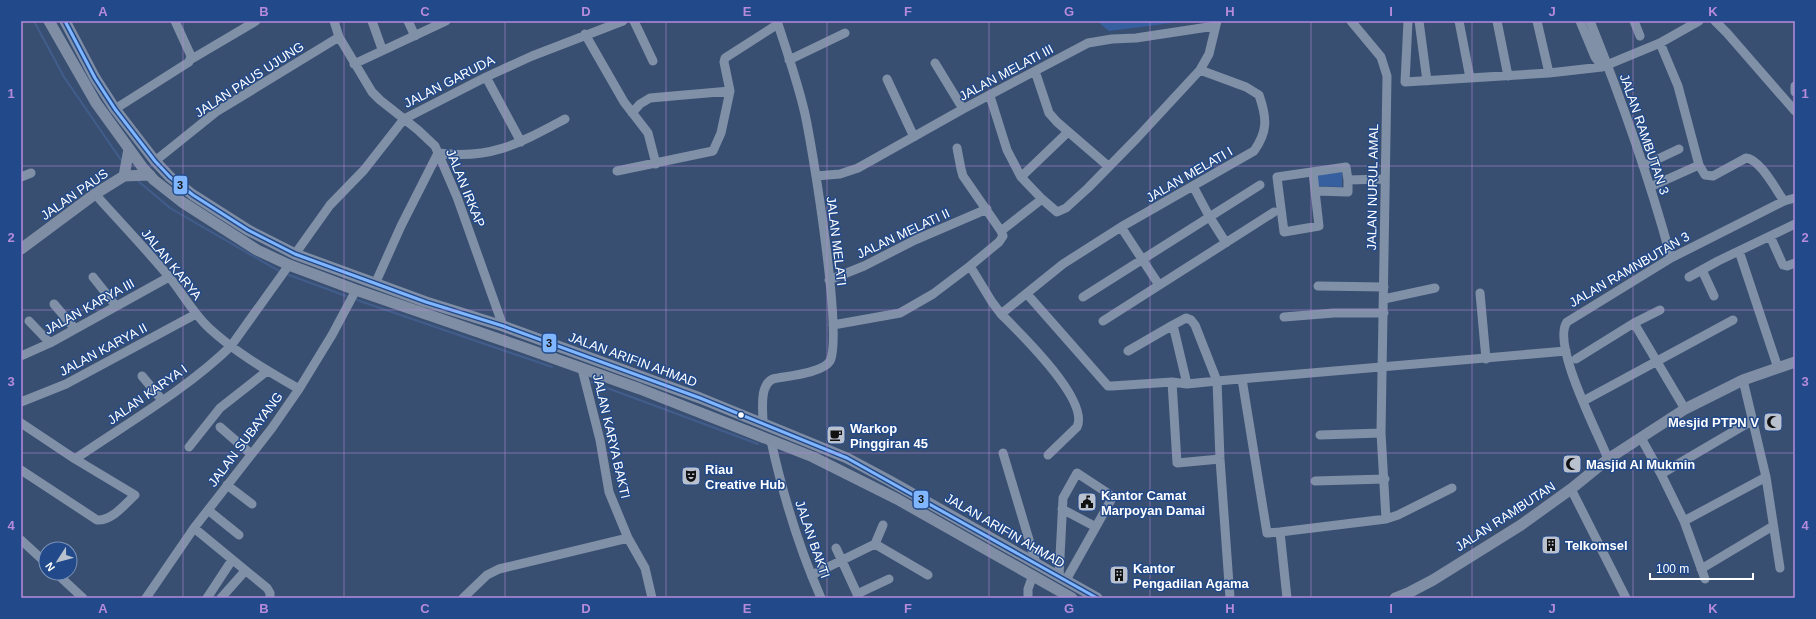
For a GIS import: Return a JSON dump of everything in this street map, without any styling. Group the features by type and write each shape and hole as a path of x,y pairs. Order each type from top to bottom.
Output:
{"main road":[{"name":"JALAN ARIFIN AHMAD","path":"49,21 93,97 150,175 169,193 219,227 257,250 289,265 356,290 640,389 813,457 842,470 964,536 1072,598"},
{"name":"JALAN ARIFIN AHMAD","path":"65,21 95,78 115,109 155,161 170,177 194,195 248,230 294,254 375,284 503,326 700,398 847,458 1097,598"},
{"name":"JALAN PAUS","path":"124,176 130,149"},
{"name":"JALAN PAUS","path":"22,246 95,194 124,176 150,175"},
{"path":"522,347 526,335"},
{"name":"JALAN RAMBUTAN","path":"1395,598 1432,580 1521,525 1571,489 1608,459 1685,409 1744,380 1795,362"},
{"path":"964,536 969,525"}],"street":[{"path":"175,21 189,51 190,60"},
{"path":"115,109 186,65 190,60 256,21"},
{"name":"JALAN IRKAP","path":"334,21 339,37 372,92 431,142 438,153 458,197 503,326"},
{"path":"372,21 382,49"},
{"path":"408,21 415,36"},
{"path":"354,64 382,49 415,36 445,21"},
{"name":"JALAN GARUDA","path":"294,254 330,205 364,170 404,118 486,76 585,34 623,21"},
{"path":"634,21 653,61"},
{"name":"JALAN NURUL AMAL","path":"1351,21 1381,57 1387,76 1384,366 1381,432 1386,519"},
{"path":"1408,21 1406,82 1549,73 1605,66 1660,43 1699,21"},
{"path":"1419,21 1427,81"},
{"path":"1459,21 1470,78"},
{"path":"1497,21 1508,76"},
{"path":"1537,21 1549,73"},
{"path":"1580,21 1595,57 1605,66"},
{"name":"JALAN RAMBUTAN 3","path":"1590,21 1605,66 1643,166 1670,258"},
{"path":"1634,21 1640,36"},
{"path":"1715,21 1728,33 1795,111"},
{"path":"616,171 707,154 713,151 721,133 730,91 724,62 726,56 778,22"},
{"name":"JALAN MELATI","path":"762,423 764,390 767,383 773,379 816,371 824,367 831,358 833,325 816,176 805,114 778,22"},
{"path":"990,96 1007,150 1021,177 1055,211 1062,211 1088,188 1137,138 1200,70 1209,54 1216,23"},
{"name":"JALAN MELATI III","path":"816,176 834,176 847,172 963,109 1088,44 1099,40 1136,38 1216,23"},
{"path":"789,60 845,33"},
{"path":"585,34 612,82 650,137 656,164"},
{"name":"JALAN PAUS UJUNG","path":"155,161 216,112 339,37"},
{"path":"1660,43 1678,86 1699,165 1705,175 1713,176 1746,158 1750,158 1758,164 1784,201"},
{"path":"935,63 963,109"},
{"name":"JALAN MELATI I","path":"1001,314 1063,264 1121,228 1254,151 1264,135 1265,124 1265,113 1259,95 1246,87 1200,70"},
{"path":"1035,71 1046,108 1056,122 1108,166"},
{"path":"486,76 521,142"},
{"path":"887,79 914,136"},
{"path":"1795,86 1795,92"},
{"path":"632,113 640,104 650,98 730,91"},
{"path":"375,284 400,226 438,153 463,155 480,154 500,150 521,142 564,119"},
{"path":"1021,177 1068,132"},
{"path":"833,325 900,313 933,294 1001,240 1003,236 1001,231 960,169 957,148"},
{"path":"1643,166 1679,149"},
{"path":"1650,187 1699,165"},
{"path":"1313,172 1315,191 1319,226 1284,232 1277,177 1346,167 1348,192 1315,191"},
{"path":"21,177 30,173"},
{"path":"1348,180 1385,179"},
{"path":"1084,297 1209,216 1260,185"},
{"path":"1193,186 1226,243"},
{"name":"JALAN KARYA","path":"95,194 169,277 196,314 231,346 267,371 299,389"},
{"name":"JALAN RAMNBUTAN 3","path":"1608,459 1579,395 1566,351 1563,329 1570,319 1670,258 1784,201 1795,198"},
{"path":"1001,231 1042,199"},
{"name":"JALAN MELATI II","path":"829,280 864,266 915,240 987,210"},
{"path":"1103,321 1274,212"},
{"path":"1689,277 1795,224"},
{"path":"1121,228 1159,285"},
{"path":"1770,236 1783,265 1786,266 1795,263"},
{"path":"1739,251 1778,368"},
{"path":"231,346 289,265"},
{"path":"970,266 1001,314 1060,379 1075,407 1079,421 1077,427 1048,455"},
{"path":"1702,270 1714,296"},
{"path":"92,277 116,306"},
{"name":"JALAN KARYA III","path":"21,356 50,343 169,277"},
{"path":"1318,286 1384,287"},
{"path":"1384,299 1435,288"},
{"name":"JALAN SUBAYANG","path":"146,598 194,528 299,389 332,335 356,290"},
{"path":"1480,293 1486,359"},
{"path":"1026,294 1108,386 1172,382 1187,384 1566,351"},
{"path":"54,304 75,329"},
{"path":"1576,359 1634,323 1660,310"},
{"path":"1284,317 1334,313 1384,313"},
{"name":"JALAN KARYA II","path":"21,402 66,384 196,314"},
{"path":"1128,351 1184,318 1193,322 1217,381 1220,459 1230,598"},
{"path":"1587,399 1656,360 1733,320"},
{"path":"29,321 50,343"},
{"path":"1634,323 1685,409"},
{"path":"1173,325 1187,384"},
{"name":"JALAN KARYA I","path":"75,459 204,370 231,346"},
{"name":"JALAN KARYA BAKTI","path":"582,369 600,440 609,492 628,538 645,568 652,598"},
{"path":"188,447 220,408 267,371"},
{"path":"142,376 162,400"},
{"path":"1242,379 1267,533 1386,519 1398,515 1452,488"},
{"path":"1744,380 1766,478 1780,568"},
{"path":"1172,382 1178,463 1220,459"},
{"path":"1661,474 1753,420"},
{"path":"21,423 75,459 135,495 105,520 97,520 21,470"},
{"path":"220,427 251,454"},
{"path":"1320,435 1381,432"},
{"path":"1641,438 1684,521 1705,579"},
{"name":"JALAN BAKTI","path":"771,441 781,485 821,598"},
{"path":"1003,453 1036,563"},
{"path":"1077,473 1109,494 1111,500 1096,527 1063,578 1063,498 1077,473"},
{"path":"1684,521 1766,478"},
{"path":"1315,481 1384,479"},
{"path":"228,484 252,504"},
{"path":"1571,489 1626,598"},
{"path":"1062,509 1096,527"},
{"path":"208,510 239,535"},
{"path":"812,575 875,544 883,525"},
{"path":"1701,569 1773,526"},
{"path":"194,528 268,590 270,598"},
{"path":"1280,532 1287,598"},
{"path":"463,598 487,574 499,569 628,538"},
{"path":"21,540 38,556"},
{"path":"875,544 928,575"},
{"path":"836,548 858,596 889,579"},
{"path":"207,598 232,560"},
{"path":"221,598 244,571"},
{"path":"1028,598 1028,589 1032,576"},
{"path":"65,581 83,598"}],"shaded area":[{"path":"1097,21 1187,21 1109,31"},
{"path":"1342,172 1342,187 1317,186 1317,175"}],"waterway":[{"path":"34,21 64,77 121,160"},
{"path":"137,180 170,208 279,271"},
{"path":"289,275 346,296"},
{"path":"357,300 552,367"},
{"path":"591,382 758,444"}],"transit line":[{"name":"3","path":"65,21 95,78 115,109 155,161 170,177 193,195 248,230 295,254 426,302 503,326 700,398 847,458 1097,598"}],"place":[{"name":"Mesjid PTPN V","path":"1773,422"},
{"name":"Warkop Pinggiran 45","path":"836,435"},
{"name":"Masjid Al Mukmin","path":"1572,464"},
{"name":"Riau Creative Hub","path":"691,476"},
{"name":"Kantor Camat Marpoyan Damai","path":"1087,502"},
{"name":"Telkomsel","path":"1551,545"},
{"name":"Kantor Pengadilan Agama","path":"1119,575"}]}
